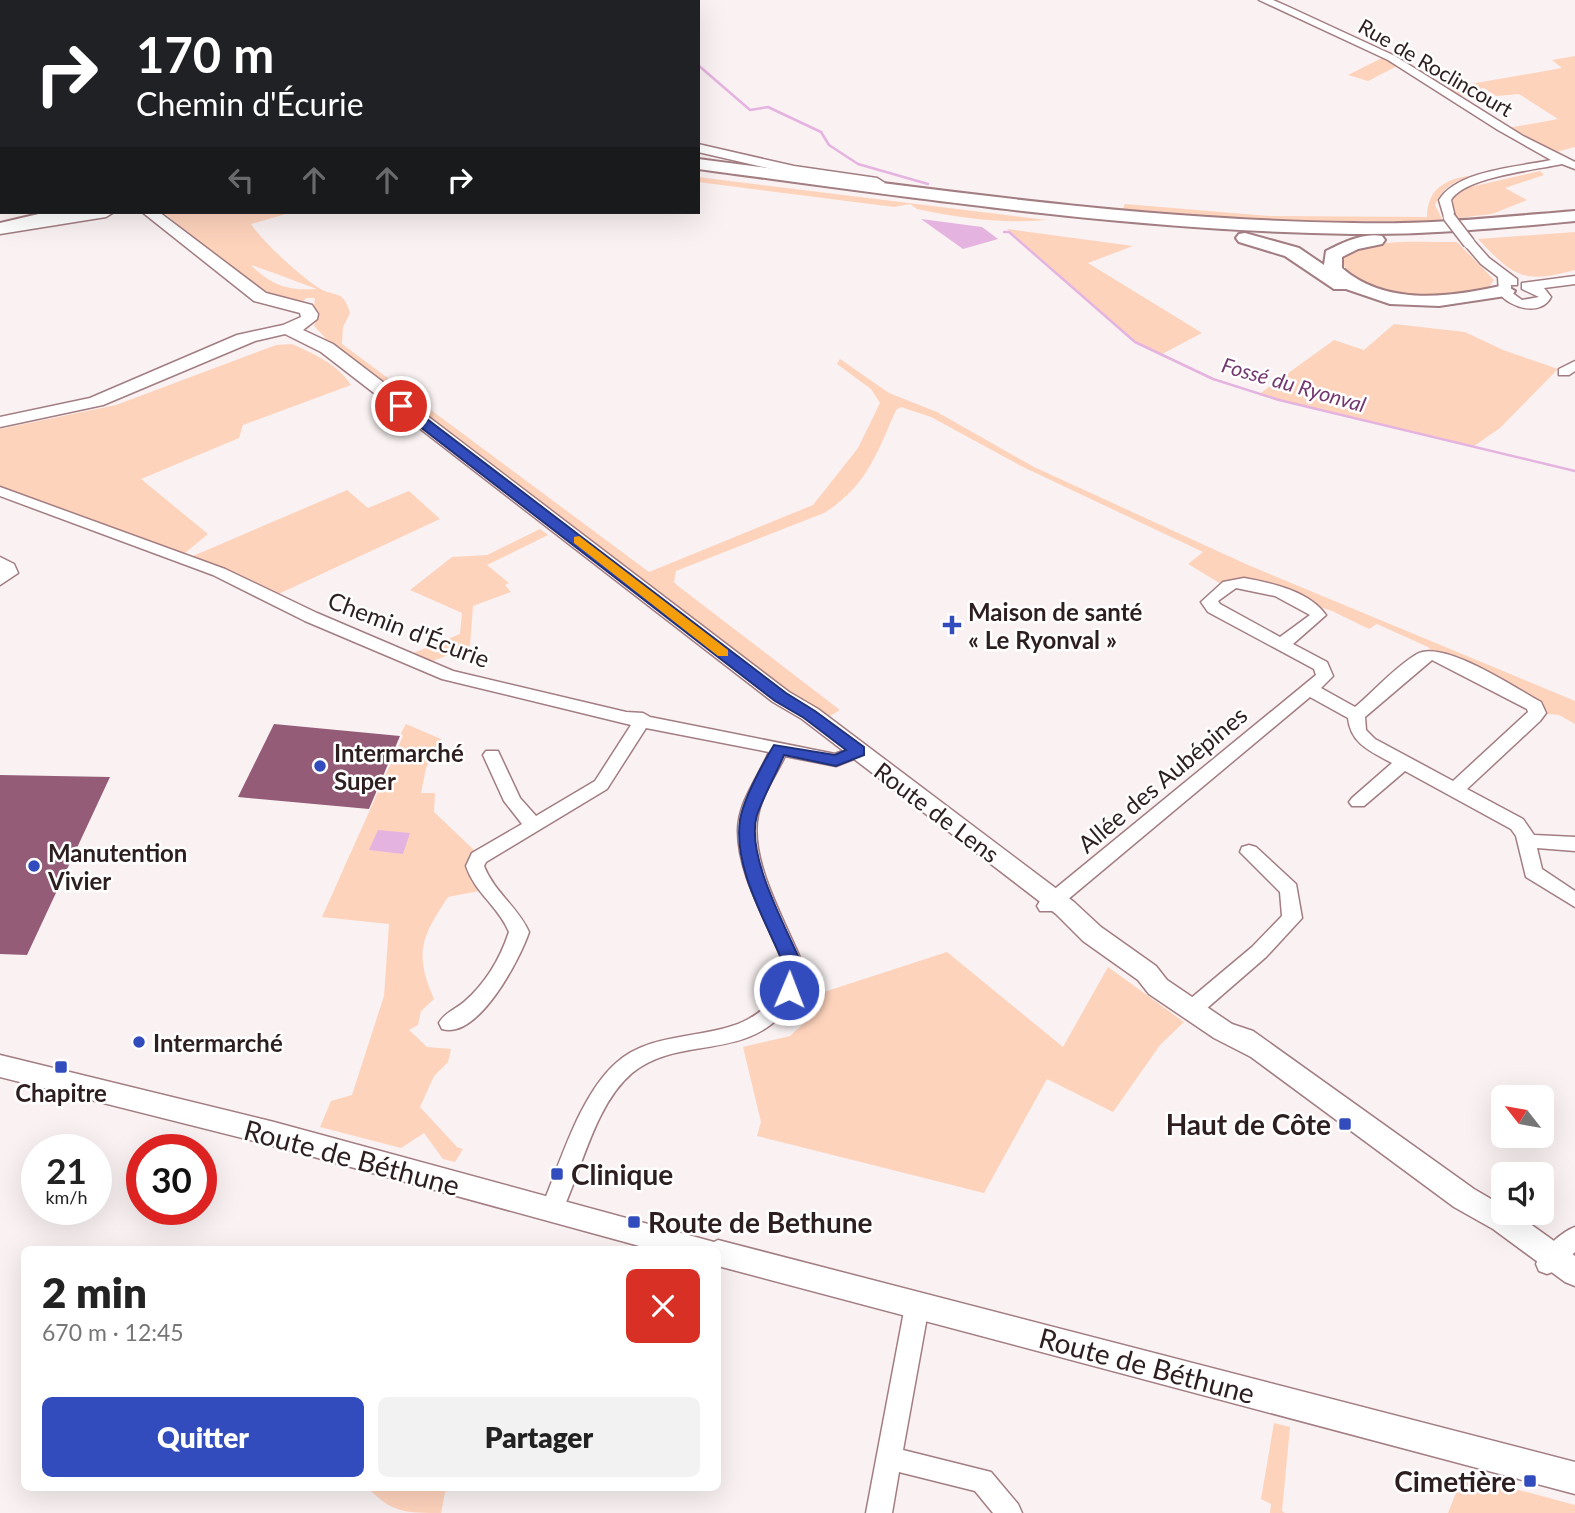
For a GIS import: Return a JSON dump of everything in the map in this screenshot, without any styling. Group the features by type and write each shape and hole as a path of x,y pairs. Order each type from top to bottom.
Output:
{"highway":[{"path":"700,164 1150,219 1299,229 1437,228 1575,216"},
{"path":"700,171 1115,221 1271,244 1302,258 1343,287 1380,301 1412,304 1485,300 1513,288"},
{"path":"0,229 61,214"},
{"path":"1115,221 1256,233 1361,236 1454,234 1575,223"},
{"path":"1513,288 1460,298 1390,299 1350,285 1337,275 1330,265 1333,255 1344,248 1375,240 1489,236 1556,229 1575,223"}],"main road":[{"path":"700,148 794,170 930,192"},
{"path":"0,229 78,214"},
{"path":"0,229 94,214"},
{"path":"153,214 260,296 309,311 307,322"},
{"path":"260,296 276,324 319,342 854,754 1147,973 1158,987 1195,1007 1255,1048 1464,1198 1496,1226 1559,1264 1575,1285"},
{"path":"276,324 287,306"},
{"path":"0,422 78,407 111,397 276,324 307,322"},
{"path":"307,322 319,342"},
{"name":"Route de Béthune","path":"0,1066 274,1135 688,1246"},
{"name":"Route de Béthune","path":"721,1254 1575,1478"}],"street":[{"name":"Rue de Roclincourt","path":"1264,0 1325,25 1396,61 1549,154 1575,166"},
{"path":"1562,160 1457,186 1445,200 1449,217 1469,243 1513,288 1537,304 1569,282"},
{"path":"1513,288 1569,282"},
{"path":"1513,288 1541,291 1545,297"},
{"name":"Chemin d'Écurie","path":"0,491 219,572 311,617 448,674 551,701 779,749 836,760 854,754"},
{"path":"0,562 8,567 9,573 0,580"},
{"path":"1282,645 1316,618 1318,615 1314,608 1291,596 1237,583 1226,587 1209,601 1214,608 1325,669 1325,676 1308,689 1356,715 1361,736 1517,824 1527,841 1533,872 1575,900"},
{"path":"1356,715 1423,658 1431,655 1443,657 1535,706 1537,713 1534,717 1455,790"},
{"name":"Allée des Aubépines","path":"1051,903 1308,689"},
{"path":"449,1023 482,998 511,954 519,932 513,921 484,890 475,866 486,851 601,785 643,719"},
{"path":"552,1209 607,1088 625,1067 654,1052 742,1034 762,1024 789,990 794,975 793,965 755,873 747,839 748,816 779,749"},
{"path":"492,755 506,793 518,812 534,824"},
{"path":"1358,801 1404,762"},
{"path":"1527,841 1575,844"},
{"path":"1195,1007 1259,952 1292,918 1289,889 1249,852"},
{"path":"1559,1264 1575,1237"},
{"path":"879,1513 917,1306"},
{"path":"889,1458 982,1481 1009,1513"}],"shaded area":[{"path":"1386,56 1401,64 1368,81 1348,75"},
{"path":"1575,56 1575,147 1549,154 1503,129 1558,119 1519,94 1496,96 1484,88 1470,91 1474,95 1453,96 1442,89 1562,68 1552,60"},
{"path":"1540,171 1544,175 1505,188 1527,200 1492,214 1458,218 1449,208 1457,190"},
{"path":"1475,175 1456,182 1442,193 1435,205 1442,219 1440,221 1276,221 1123,209 1125,204 1269,216 1427,217 1435,191 1448,182"},
{"path":"700,177 1046,220 997,221 917,209 910,204 894,207 700,182"},
{"path":"165,214 286,214 251,224 272,249 303,276 319,288 344,300 350,313 343,327 342,344 649,572 813,505 858,448 880,403 871,389 837,364 840,359 889,393 937,412 1034,467 1248,565 1575,701 1575,724 1559,715 1537,713 1436,655 1428,647 1377,624 1369,629 1332,611 1244,583 1226,587 1188,564 1203,552 1023,467 931,417 901,407 896,410 861,480 839,503 824,513 676,571 674,582 678,586 840,710 825,719 809,710 334,347 314,326 318,315 314,306 315,298 306,298 301,303 281,302 256,288","holes":["251,265 317,289 289,288 273,282"]},
{"path":"921,219 982,227 998,239 963,249"},
{"path":"1007,229 1133,246 1088,263 1202,333 1160,355 1135,341"},
{"path":"1575,232 1575,270 1543,276 1520,274 1511,269 1478,239"},
{"path":"1457,242 1494,280 1489,287 1430,296 1384,292 1364,285 1350,274 1342,259 1367,247 1382,244"},
{"path":"1394,324 1465,332 1503,350 1558,369 1500,428 1474,446 1258,395 1334,340 1364,350"},
{"path":"292,344 332,365 351,385 243,425 239,438 141,479 208,534 180,557 0,491 0,429 116,405 276,345"},
{"path":"347,490 368,508 409,491 440,519 272,597 186,559"},
{"path":"540,529 548,535 487,565 509,583 505,585 511,592 473,606 470,646 433,661 411,654 460,634 462,613 410,590 452,557 487,555"},
{"path":"406,724 441,739 426,768 421,793 435,793 434,812 474,850 479,858 484,890 448,897 426,935 423,946 424,969 434,999 421,1011 418,1025 409,1030 427,1047 451,1049 448,1062 434,1076 420,1107 457,1147 463,1149 455,1162 443,1159 424,1133 401,1148 320,1127 331,1101 352,1095 384,996 389,924 322,917"},
{"path":"378,830 410,833 403,854 369,850"},
{"path":"947,952 1063,1047 1108,967 1184,1022 1160,1045 1113,1112 1047,1079 984,1193 757,1136 761,1122 743,1047 790,1036 819,1009 812,1005 821,993"},
{"path":"1274,1423 1290,1427 1282,1511 1285,1513 1270,1513 1271,1504 1261,1499"},
{"path":"1463,1475 1575,1505 1575,1513 1448,1513"},
{"path":"371,1491 445,1491 441,1513 400,1510"}],"building":[{"name":"Intermarché Super","path":"274,724 400,736 369,809 238,797"},
{"name":"Manutention Vivier","path":"0,775 110,777 27,955 0,954"}],"waterway":[{"name":"Fossé du Ryonval","path":"700,67 750,110 768,107 821,132 829,145 858,164 928,184"},
{"name":"Fossé du Ryonval","path":"1004,232 1009,232 1135,342 1213,379 1279,400 1575,471"}],"slow traffic":[{"path":"579,540 723,653"}],"place":[{"name":"Maison de santé « Le Ryonval »","path":"952,625"},
{"name":"Intermarché Super","path":"320,766"},
{"name":"Manutention Vivier","path":"34,866"},
{"name":"Intermarché","path":"139,1042"},
{"name":"Chapitre","path":"61,1067"},
{"name":"Haut de Côte","path":"1345,1124"},
{"name":"Clinique","path":"557,1174"},
{"name":"Route de Bethune","path":"634,1222"},
{"name":"Cimetière","path":"1530,1481"}],"route":[{"path":"401,406 633,581 781,697 810,714 858,751 836,760 779,749 748,816 747,839 755,873 793,965 794,975 789,990"}]}
